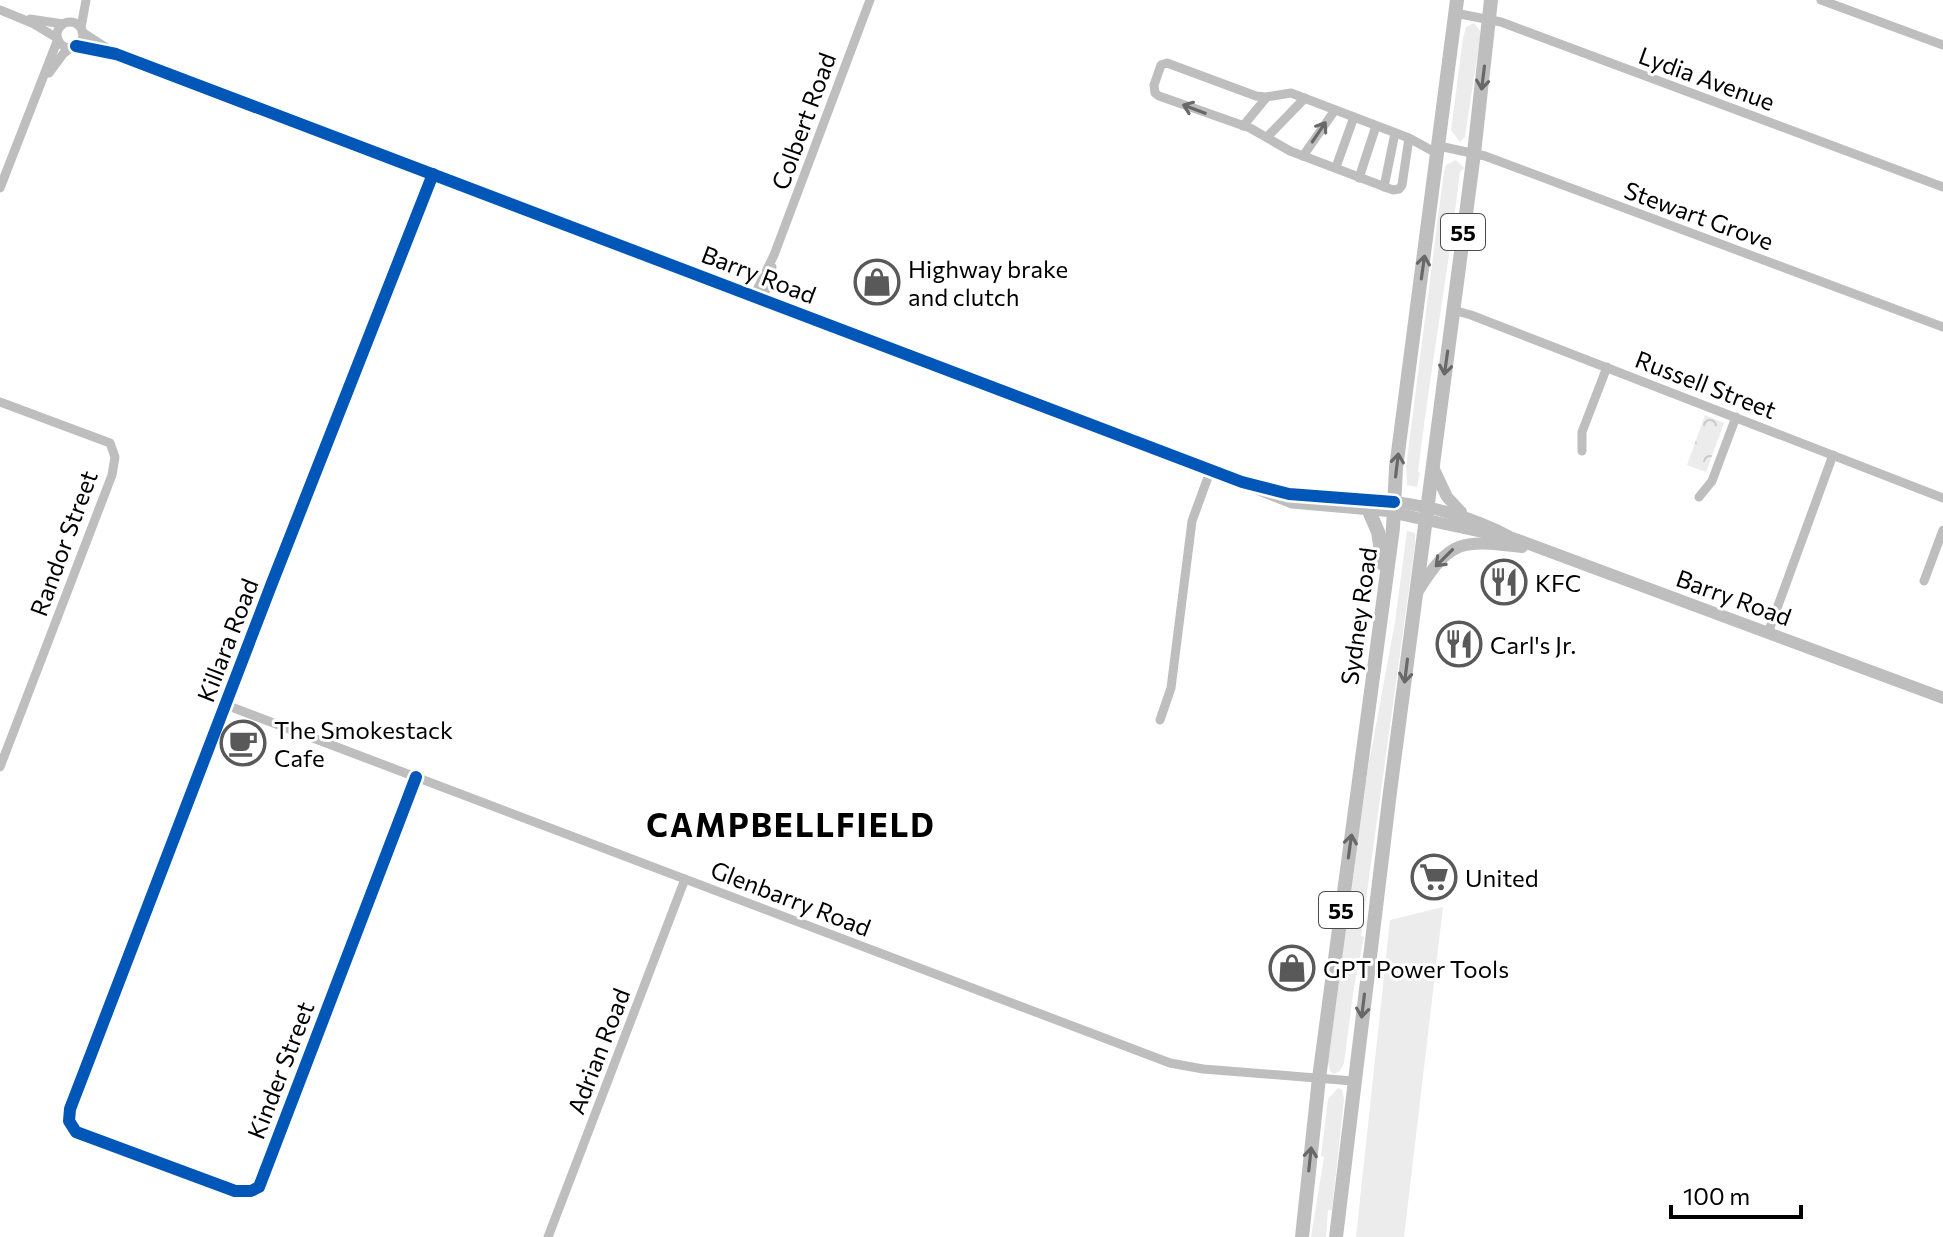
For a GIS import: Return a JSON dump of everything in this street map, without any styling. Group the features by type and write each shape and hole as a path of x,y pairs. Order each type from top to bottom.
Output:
{"highway":[{"name":"55","path":"1336,1237 1353,1081 1474,153 1491,0"},
{"name":"Sydney Road","path":"1302,1237 1319,1078 1385,584 1396,468 1456,6"},
{"path":"1369,511 1378,532 1385,584"}],"main road":[{"path":"1432,465 1447,497 1466,517"},
{"name":"Barry Road","path":"1394,508 1466,517 1541,549 1943,698"},
{"name":"Barry Road","path":"1426,513 1510,537"},
{"path":"1416,594 1444,557 1461,544 1480,542 1541,549"}],"street":[{"path":"0,188 41,86 58,30 84,0"},
{"path":"41,86 53,65 81,40 84,0"},
{"name":"Colbert Road","path":"758,298 870,0"},
{"path":"1821,0 1943,45"},
{"name":"Lydia Avenue","path":"1456,6 1943,187"},
{"path":"0,10 58,38 65,47 74,46"},
{"path":"11,14 75,23 82,30"},
{"name":"Barry Road","path":"82,30 116,54"},
{"name":"Barry Road","path":"74,46 116,54 1211,469 1271,497 1292,504 1369,511 1394,508"},
{"path":"1267,137 1305,98 1287,92 1266,97 1249,94 1167,63 1161,65 1154,88 1158,95 1243,126 1283,148 1384,187 1401,188 1409,138"},
{"path":"1243,126 1266,97"},
{"name":"Stewart Grove","path":"1305,98 1439,150 1474,153 1943,327"},
{"path":"1303,156 1335,110"},
{"path":"1336,167 1354,117"},
{"path":"1359,178 1376,126"},
{"path":"1384,187 1395,133"},
{"name":"Killara Road","path":"70,1123 70,1109 433,174"},
{"name":"Russell Street","path":"1453,310 1943,498"},
{"path":"1582,451 1582,432 1607,367"},
{"name":"Randor Street","path":"0,402 110,443 115,457 112,475 0,767"},
{"path":"1699,497 1712,481 1736,417"},
{"path":"1768,633 1833,455"},
{"path":"1160,720 1171,688 1192,521 1211,469"},
{"name":"Barry Road","path":"1242,482 1289,494 1394,508"},
{"path":"1924,581 1943,530"},
{"name":"Glenbarry Road","path":"226,705 1170,1063 1203,1069 1353,1081"},
{"name":"Kinder Street","path":"70,1123 80,1134 235,1191 247,1192 259,1187 416,777"},
{"name":"Adrian Road","path":"548,1237 685,879"}],"green space":[{"path":"1474,23 1480,31 1480,38 1465,137 1460,142 1451,130 1463,38 1466,27"},
{"path":"1456,160 1464,168 1460,172 1417,487 1407,485 1406,467 1444,171 1446,165"},
{"path":"1705,415 1724,423 1706,472 1687,465"},
{"path":"1407,531 1415,533 1415,545 1361,936 1364,937 1344,1063 1340,1071 1334,1074 1328,1062 1368,768 1395,622"},
{"path":"1443,907 1404,1237 1356,1237 1390,920"},
{"path":"1338,1088 1342,1090 1344,1099 1332,1210 1328,1210 1326,1237 1311,1237 1324,1157 1321,1156 1328,1099"}],"cycle path":[{"path":"76,46 116,54 1242,482 1289,494 1394,502"},
{"path":"416,777 259,1187 251,1191 235,1191 76,1132 69,1121 70,1109 433,174"}],"place":[{"name":"Highway brake and clutch","path":"877,282"},
{"name":"KFC","path":"1504,582"},
{"name":"Carl's Jr.","path":"1459,644"},
{"name":"The Smokestack Cafe","path":"243,743"},
{"name":"United","path":"1434,877"},
{"name":"GPT Power Tools","path":"1292,968"}],"district":[{"name":"CAMPBELLFIELD","path":"791,824"}]}
